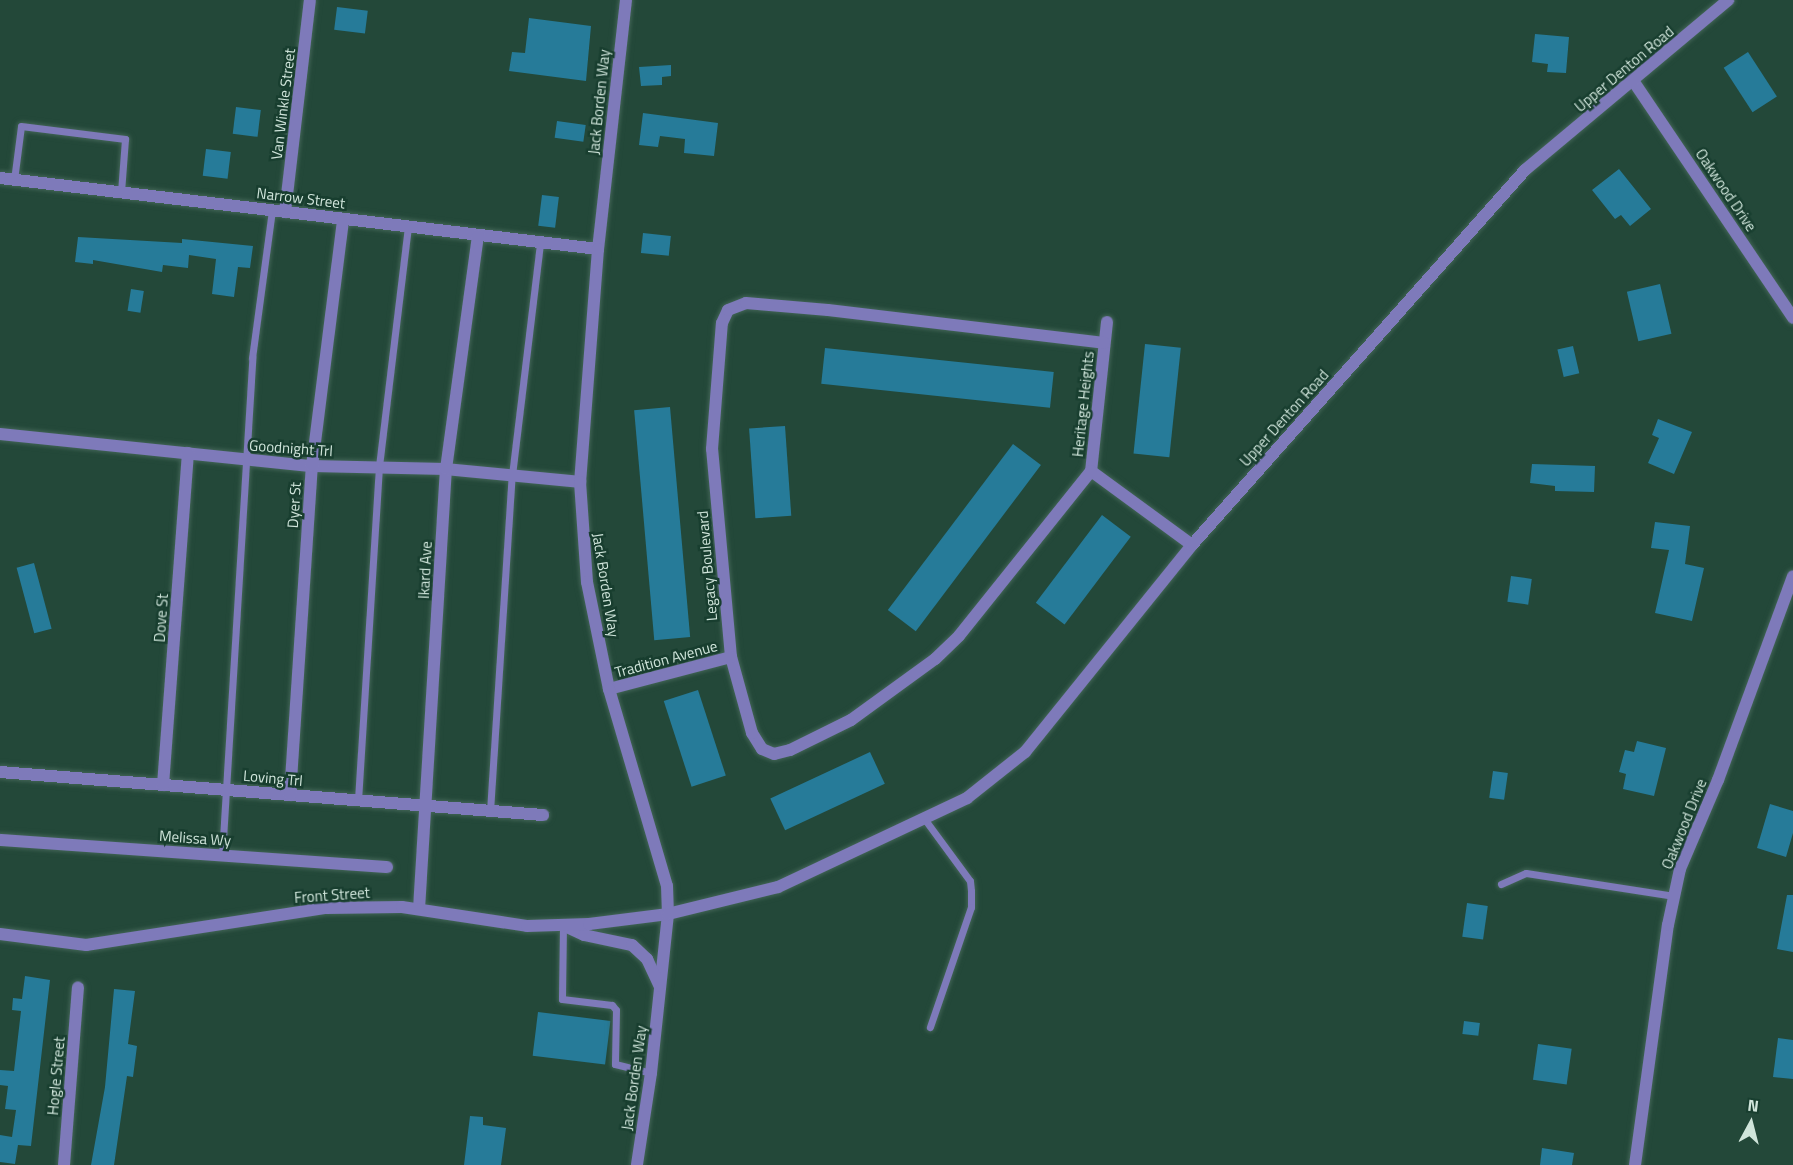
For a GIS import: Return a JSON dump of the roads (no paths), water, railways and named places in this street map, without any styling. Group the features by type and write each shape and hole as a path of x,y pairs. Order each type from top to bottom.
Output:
{"street":[{"name":"Van Winkle Street","path":"285,212 310,0"},
{"name":"Jack Borden Way","path":"626,0 598,249 580,482 587,582 609,689 659,854 668,914 651,1073 637,1165"},
{"name":"Upper Denton Road","path":"668,914 778,887 967,798 1024,752 1192,545 1525,170 1728,0"},
{"name":"Oakwood Drive","path":"1632,79 1793,318"},
{"name":"Narrow Street","path":"0,178 598,249"},
{"name":"Dyer St","path":"290,795 312,466 343,219"},
{"name":"Ikard Ave","path":"419,909 446,469 478,235"},
{"name":"Legacy Boulevard","path":"1091,471 959,636 935,659 851,720 790,750 774,754 762,748 752,734 731,657 712,449 722,323 728,310 746,303 828,310 1104,343"},
{"name":"Heritage Heights","path":"1107,322 1091,471 1192,545"},
{"name":"Goodnight Trl","path":"0,434 312,466 446,469 580,482"},
{"name":"Dove St","path":"163,784 189,453"},
{"name":"Oakwood Drive","path":"1635,1165 1674,896 1680,869 1718,780 1793,576"},
{"name":"Tradition Avenue","path":"609,689 731,657"},
{"name":"Loving Trl","path":"0,772 543,815"},
{"name":"Melissa Wy","path":"0,840 387,867"},
{"name":"Front Street","path":"0,934 86,945 326,908 419,909 527,926 563,925 668,914"},
{"path":"563,925 584,935 632,945 647,958 660,987"},
{"name":"Hogle Street","path":"64,1165 78,988"}],"lane":[{"path":"14,180 21,126 125,140 121,192"},
{"path":"222,855 252,358 272,210"},
{"path":"358,800 379,466 408,227"},
{"path":"490,811 512,475 540,242"},
{"path":"923,817 970,881 971,891 970,907 930,1027"},
{"path":"1501,884 1526,873 1674,896"},
{"path":"563,925 562,999 612,1005 616,1010 615,1064 651,1073"}]}
